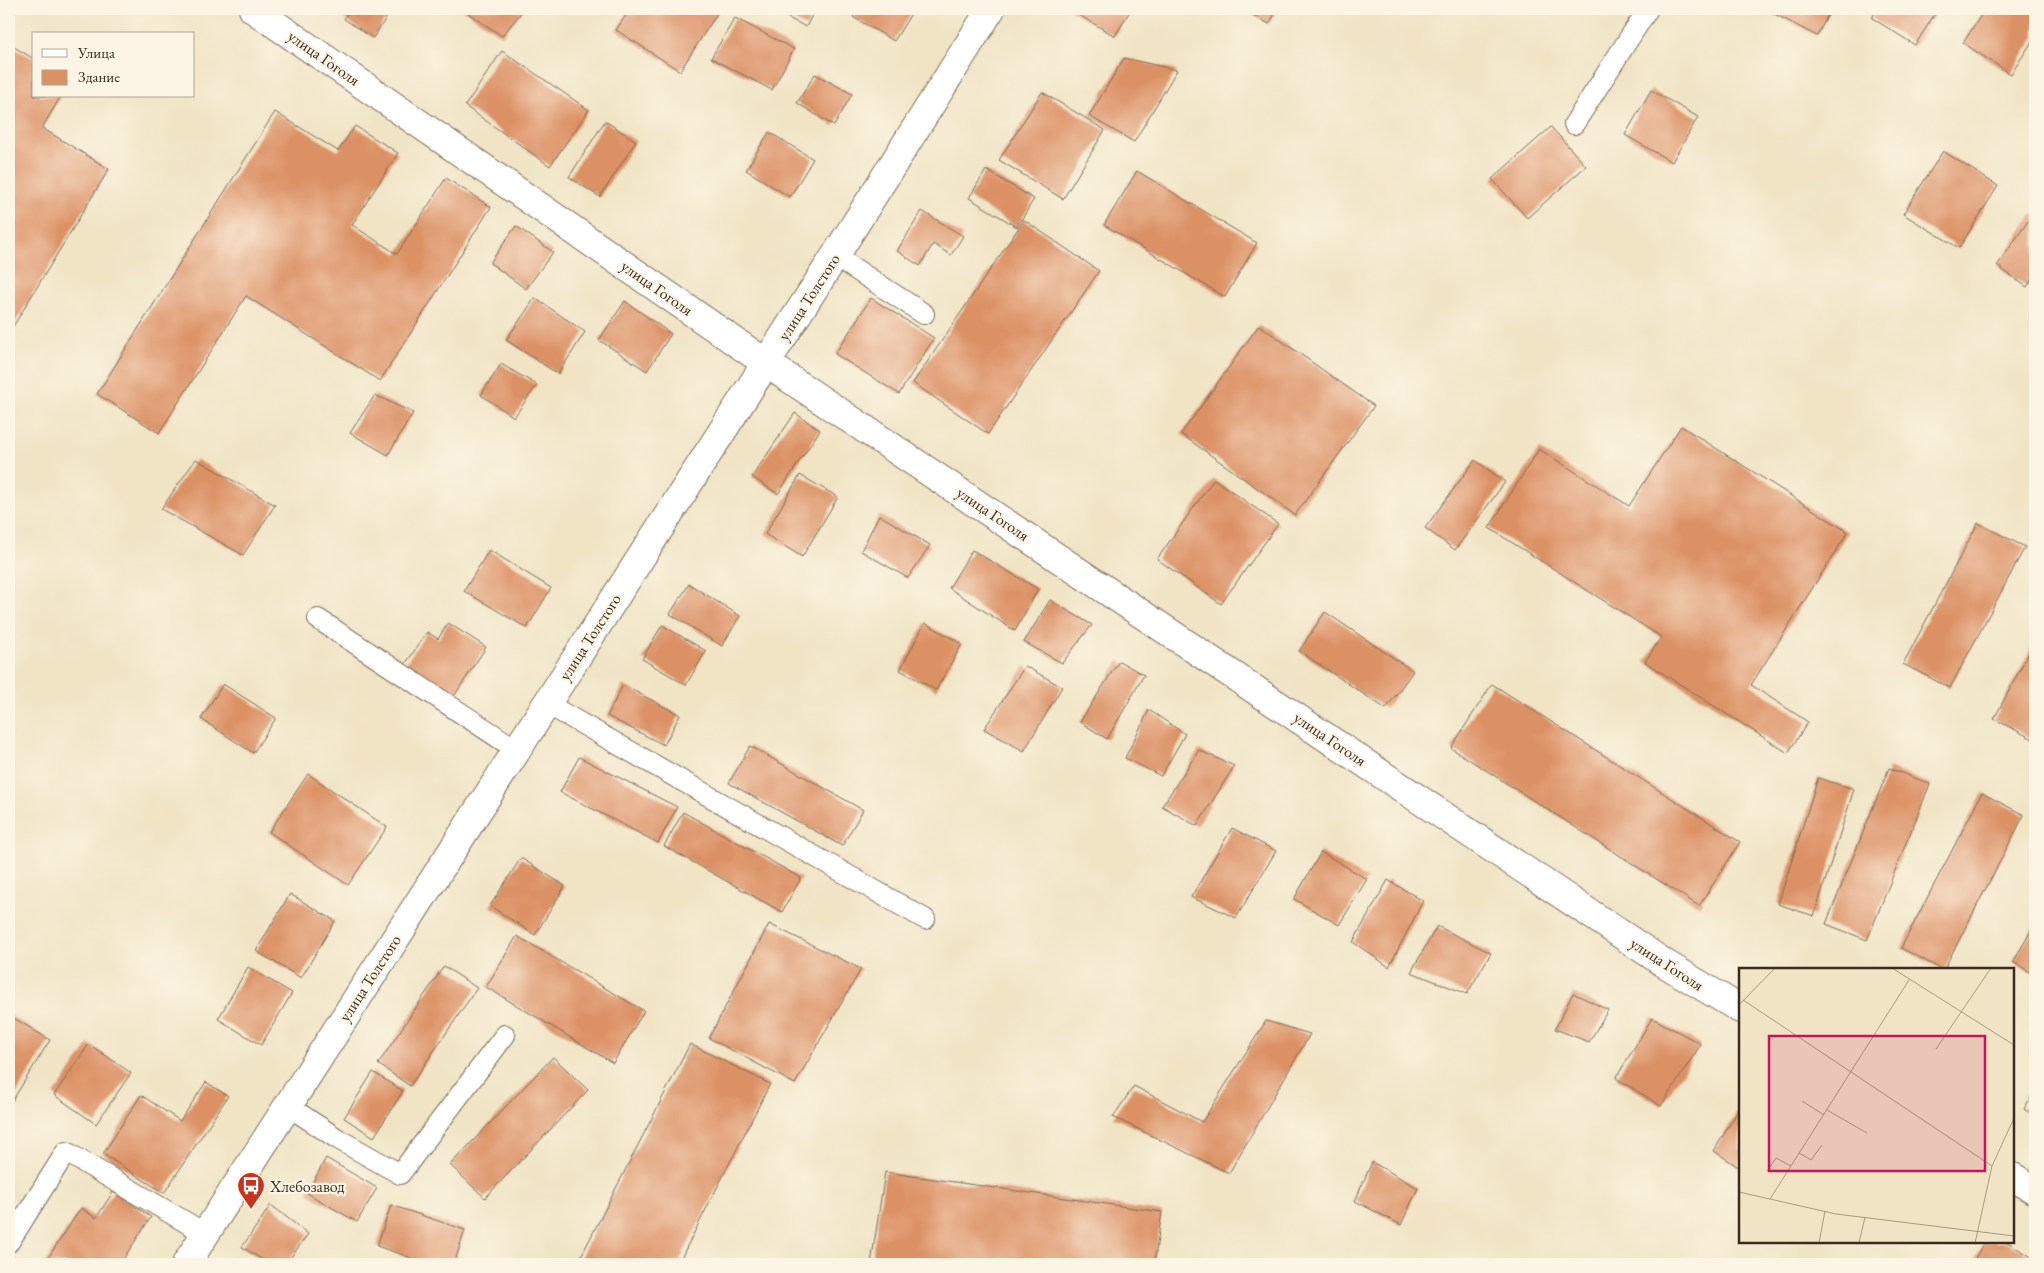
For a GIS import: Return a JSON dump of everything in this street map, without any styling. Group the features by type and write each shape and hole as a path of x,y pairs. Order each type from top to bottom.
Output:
{"street":[{"name":"улица Гоголя","path":"253,9 766,363 1664,963 1739,1009"},
{"name":"улица Толстого","path":"186,1264 835,256 991,9"},
{"path":"2014,1178 2035,1190"}],"lane":[{"path":"1574,124 1648,9"},
{"path":"835,256 924,314"},
{"path":"318,619 517,750"},
{"path":"547,704 924,919"},
{"path":"288,1106 338,1139 400,1174 506,1035"},
{"path":"9,1242 66,1152 206,1234"}],"building":[{"path":"350,9 392,9 373,38 344,19"},
{"path":"462,9 524,9 502,36"},
{"path":"630,9 720,9 680,71 616,30"},
{"path":"771,9 815,9 806,27"},
{"path":"858,9 914,9 894,41 853,17"},
{"path":"1071,9 1131,9 1115,36"},
{"path":"1242,9 1278,9 1269,24"},
{"path":"1765,9 1831,9 1817,36"},
{"path":"1877,9 1938,9 1915,45 1872,18"},
{"path":"1985,9 2029,9 2035,13 2035,37 2011,74 1963,43"},
{"path":"735,18 794,49 772,90 711,58"},
{"path":"9,44 32,58 32,98 60,98 42,128 109,169 9,333"},
{"path":"502,51 589,110 550,166 465,106"},
{"path":"1124,58 1177,70 1134,142 1089,116"},
{"path":"815,74 852,94 834,126 797,103"},
{"path":"1651,90 1698,117 1672,162 1625,135"},
{"path":"1042,92 1105,130 1063,199 999,160"},
{"path":"275,112 338,151 355,126 398,153 352,225 397,254 446,178 491,207 380,381 246,296 159,433 97,394"},
{"path":"605,121 636,141 600,197 569,177"},
{"path":"1551,127 1586,166 1527,218 1492,179"},
{"path":"769,132 813,159 790,197 746,170"},
{"path":"1943,151 1998,186 1959,248 1903,214"},
{"path":"986,170 1034,199 1017,227 969,198"},
{"path":"1137,171 1257,243 1225,297 1104,225"},
{"path":"922,211 963,236 951,255 933,244 920,266 897,251"},
{"path":"2035,211 2035,275 2027,287 1997,266"},
{"path":"1024,220 1099,271 988,434 913,383"},
{"path":"516,226 553,252 526,289 490,263"},
{"path":"535,298 585,332 558,374 506,340"},
{"path":"871,298 934,338 899,394 835,354"},
{"path":"625,301 671,334 647,371 599,340"},
{"path":"1259,325 1374,406 1295,515 1181,434"},
{"path":"501,364 537,385 514,417 481,395"},
{"path":"375,395 413,413 388,455 350,433"},
{"path":"795,413 820,430 778,494 752,477"},
{"path":"1681,426 1848,532 1751,685 1808,722 1788,753 1645,662 1661,637 1489,528 1539,449 1629,506"},
{"path":"196,459 275,505 243,555 161,509"},
{"path":"1475,460 1505,482 1455,550 1425,528"},
{"path":"800,475 838,497 802,557 765,534"},
{"path":"1214,479 1278,524 1221,604 1157,559"},
{"path":"879,515 930,545 908,578 861,551"},
{"path":"1978,523 2025,547 1950,688 1903,664"},
{"path":"489,550 551,588 527,628 464,591"},
{"path":"972,550 1038,589 1015,631 949,588"},
{"path":"689,584 740,616 722,646 670,614"},
{"path":"1050,600 1092,625 1062,663 1024,642"},
{"path":"1325,612 1413,671 1386,709 1299,651"},
{"path":"448,623 486,647 453,698 404,666 427,632 438,639"},
{"path":"925,623 962,644 936,690 900,670"},
{"path":"662,625 706,651 686,685 642,659"},
{"path":"2035,641 2035,740 1994,719"},
{"path":"1119,661 1144,675 1107,739 1080,722"},
{"path":"1025,666 1062,687 1024,751 984,729"},
{"path":"223,684 276,718 253,753 201,719"},
{"path":"1492,684 1740,842 1699,906 1451,748"},
{"path":"623,685 680,715 664,745 607,716"},
{"path":"1149,710 1185,734 1161,776 1125,758"},
{"path":"750,746 863,810 842,846 729,783"},
{"path":"1199,750 1234,766 1197,826 1162,806"},
{"path":"579,757 677,807 658,843 560,792"},
{"path":"1889,768 1930,784 1867,940 1826,924"},
{"path":"308,774 387,827 348,885 269,832"},
{"path":"1818,778 1854,789 1814,916 1778,904"},
{"path":"1982,793 2024,815 1945,968 1939,968 1901,948"},
{"path":"683,812 801,878 782,912 664,846"},
{"path":"1232,828 1276,851 1236,918 1191,897"},
{"path":"1321,852 1367,879 1339,925 1294,899"},
{"path":"521,858 565,886 535,935 490,906"},
{"path":"1388,880 1423,901 1389,967 1353,942"},
{"path":"290,894 335,921 301,978 256,951"},
{"path":"769,924 861,969 795,1084 709,1038"},
{"path":"2035,924 2035,975 2013,962"},
{"path":"1437,926 1491,953 1467,994 1411,972"},
{"path":"517,936 644,1011 613,1063 486,987"},
{"path":"444,966 477,988 410,1086 378,1064"},
{"path":"248,967 292,993 261,1045 218,1019"},
{"path":"1573,993 1608,1010 1589,1042 1555,1029"},
{"path":"9,1015 50,1040 9,1106"},
{"path":"1652,1018 1701,1044 1661,1106 1616,1078"},
{"path":"1266,1021 1310,1034 1229,1173 1113,1117 1134,1086 1202,1122"},
{"path":"89,1044 131,1073 96,1124 54,1095"},
{"path":"690,1044 770,1084 678,1264 577,1264"},
{"path":"553,1057 588,1090 485,1198 450,1165"},
{"path":"373,1072 403,1091 374,1137 344,1118"},
{"path":"206,1082 228,1096 164,1193 103,1154 141,1095 180,1121"},
{"path":"2035,1090 2035,1116 2024,1109"},
{"path":"1739,1109 1739,1167 1714,1151"},
{"path":"326,1158 377,1188 357,1222 307,1193"},
{"path":"1372,1162 1418,1188 1401,1225 1355,1201"},
{"path":"885,1172 1162,1212 1154,1264 871,1264"},
{"path":"113,1192 151,1217 120,1264 44,1264 81,1208 96,1218"},
{"path":"271,1205 308,1234 286,1264 269,1264 242,1247"},
{"path":"391,1205 465,1230 454,1264 429,1264 377,1246"},
{"path":"1983,1243 2009,1243 2035,1259 2035,1264 1972,1264"}],"place":[{"name":"Хлебозавод","path":"251,1210"}]}
